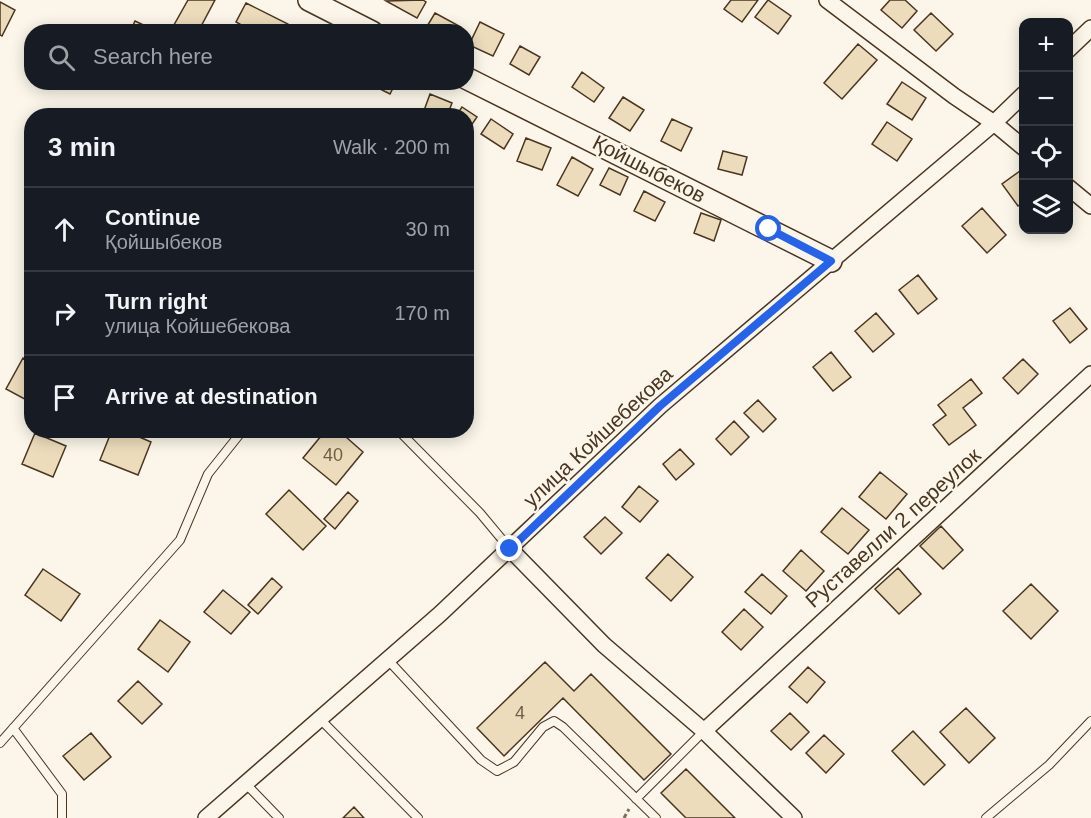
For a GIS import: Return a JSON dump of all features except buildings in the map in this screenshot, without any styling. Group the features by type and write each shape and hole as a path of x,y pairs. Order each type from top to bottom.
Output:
{"street":[{"path":"309,0 356,24"},
{"path":"827,0 954,96 994,123 1019,145"},
{"path":"1073,45 1091,28"},
{"name":"Қойшыбеков","path":"474,82 831,261"},
{"name":"улица Койшебекова","path":"206,818 440,614 660,406 994,123 1019,98"},
{"path":"1073,191 1091,206"},
{"name":"Руставелли 2 переулок","path":"704,730 1091,374"},
{"path":"510,549 604,645 704,730 794,818"}],"lane":[{"path":"0,743 180,540 208,474 237,438"},
{"path":"406,438 480,513 510,549"},
{"path":"388,660 481,760 497,771 514,762 543,727 554,721 563,727 656,818"},
{"path":"320,719 418,818"},
{"path":"986,818 1049,765 1091,720"},
{"path":"13,729 62,794 62,818"},
{"path":"636,799 704,730"},
{"path":"245,783 279,818"}],"route":[{"path":"510,549 660,406 831,261 769,229"}]}
